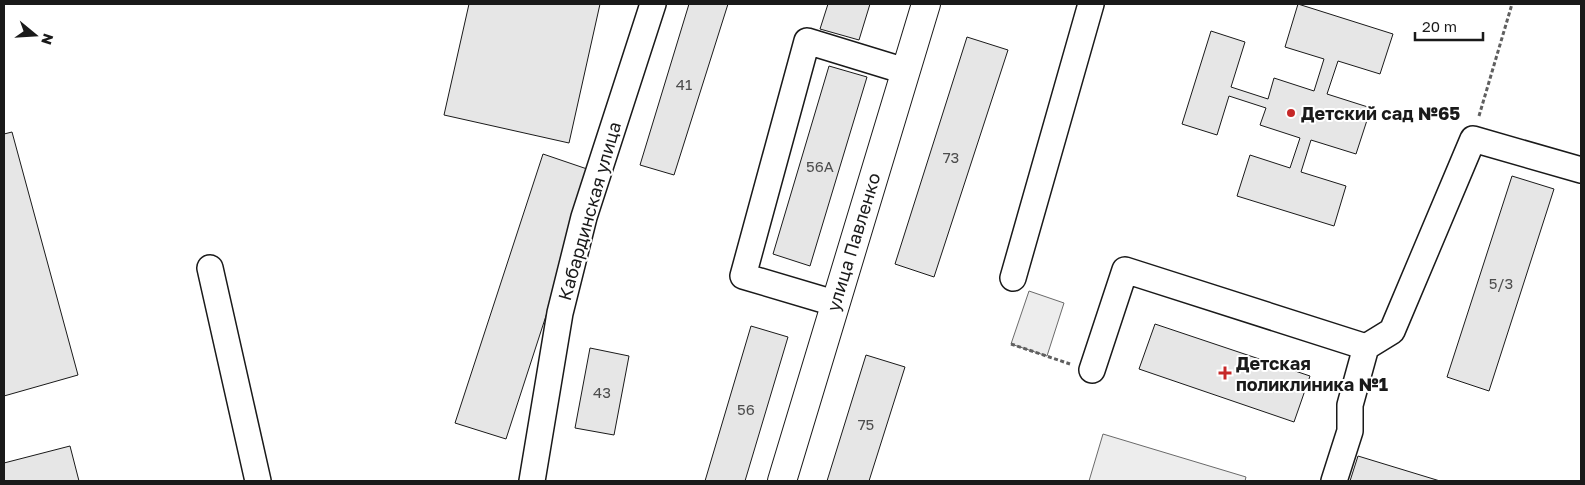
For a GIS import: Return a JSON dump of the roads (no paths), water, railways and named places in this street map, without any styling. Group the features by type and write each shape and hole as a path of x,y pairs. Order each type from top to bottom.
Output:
{"main road":[{"name":"улица Павленко","path":"782,481 834,303 926,4"}],"street":[{"name":"Кабардинская улица","path":"532,481 560,313 584,217 653,4"},
{"path":"1013,278 1091,4"},
{"path":"834,303 743,276 807,41 905,71"},
{"path":"1334,481 1350,431 1350,405 1366,347 1392,332 1473,139 1581,170"},
{"path":"210,268 258,481"},
{"path":"1092,370 1125,270 1366,347"}],"place":[{"name":"Детский сад №65","path":"1291,113"},
{"name":"Детская поликлиника №1","path":"1225,373"}]}
